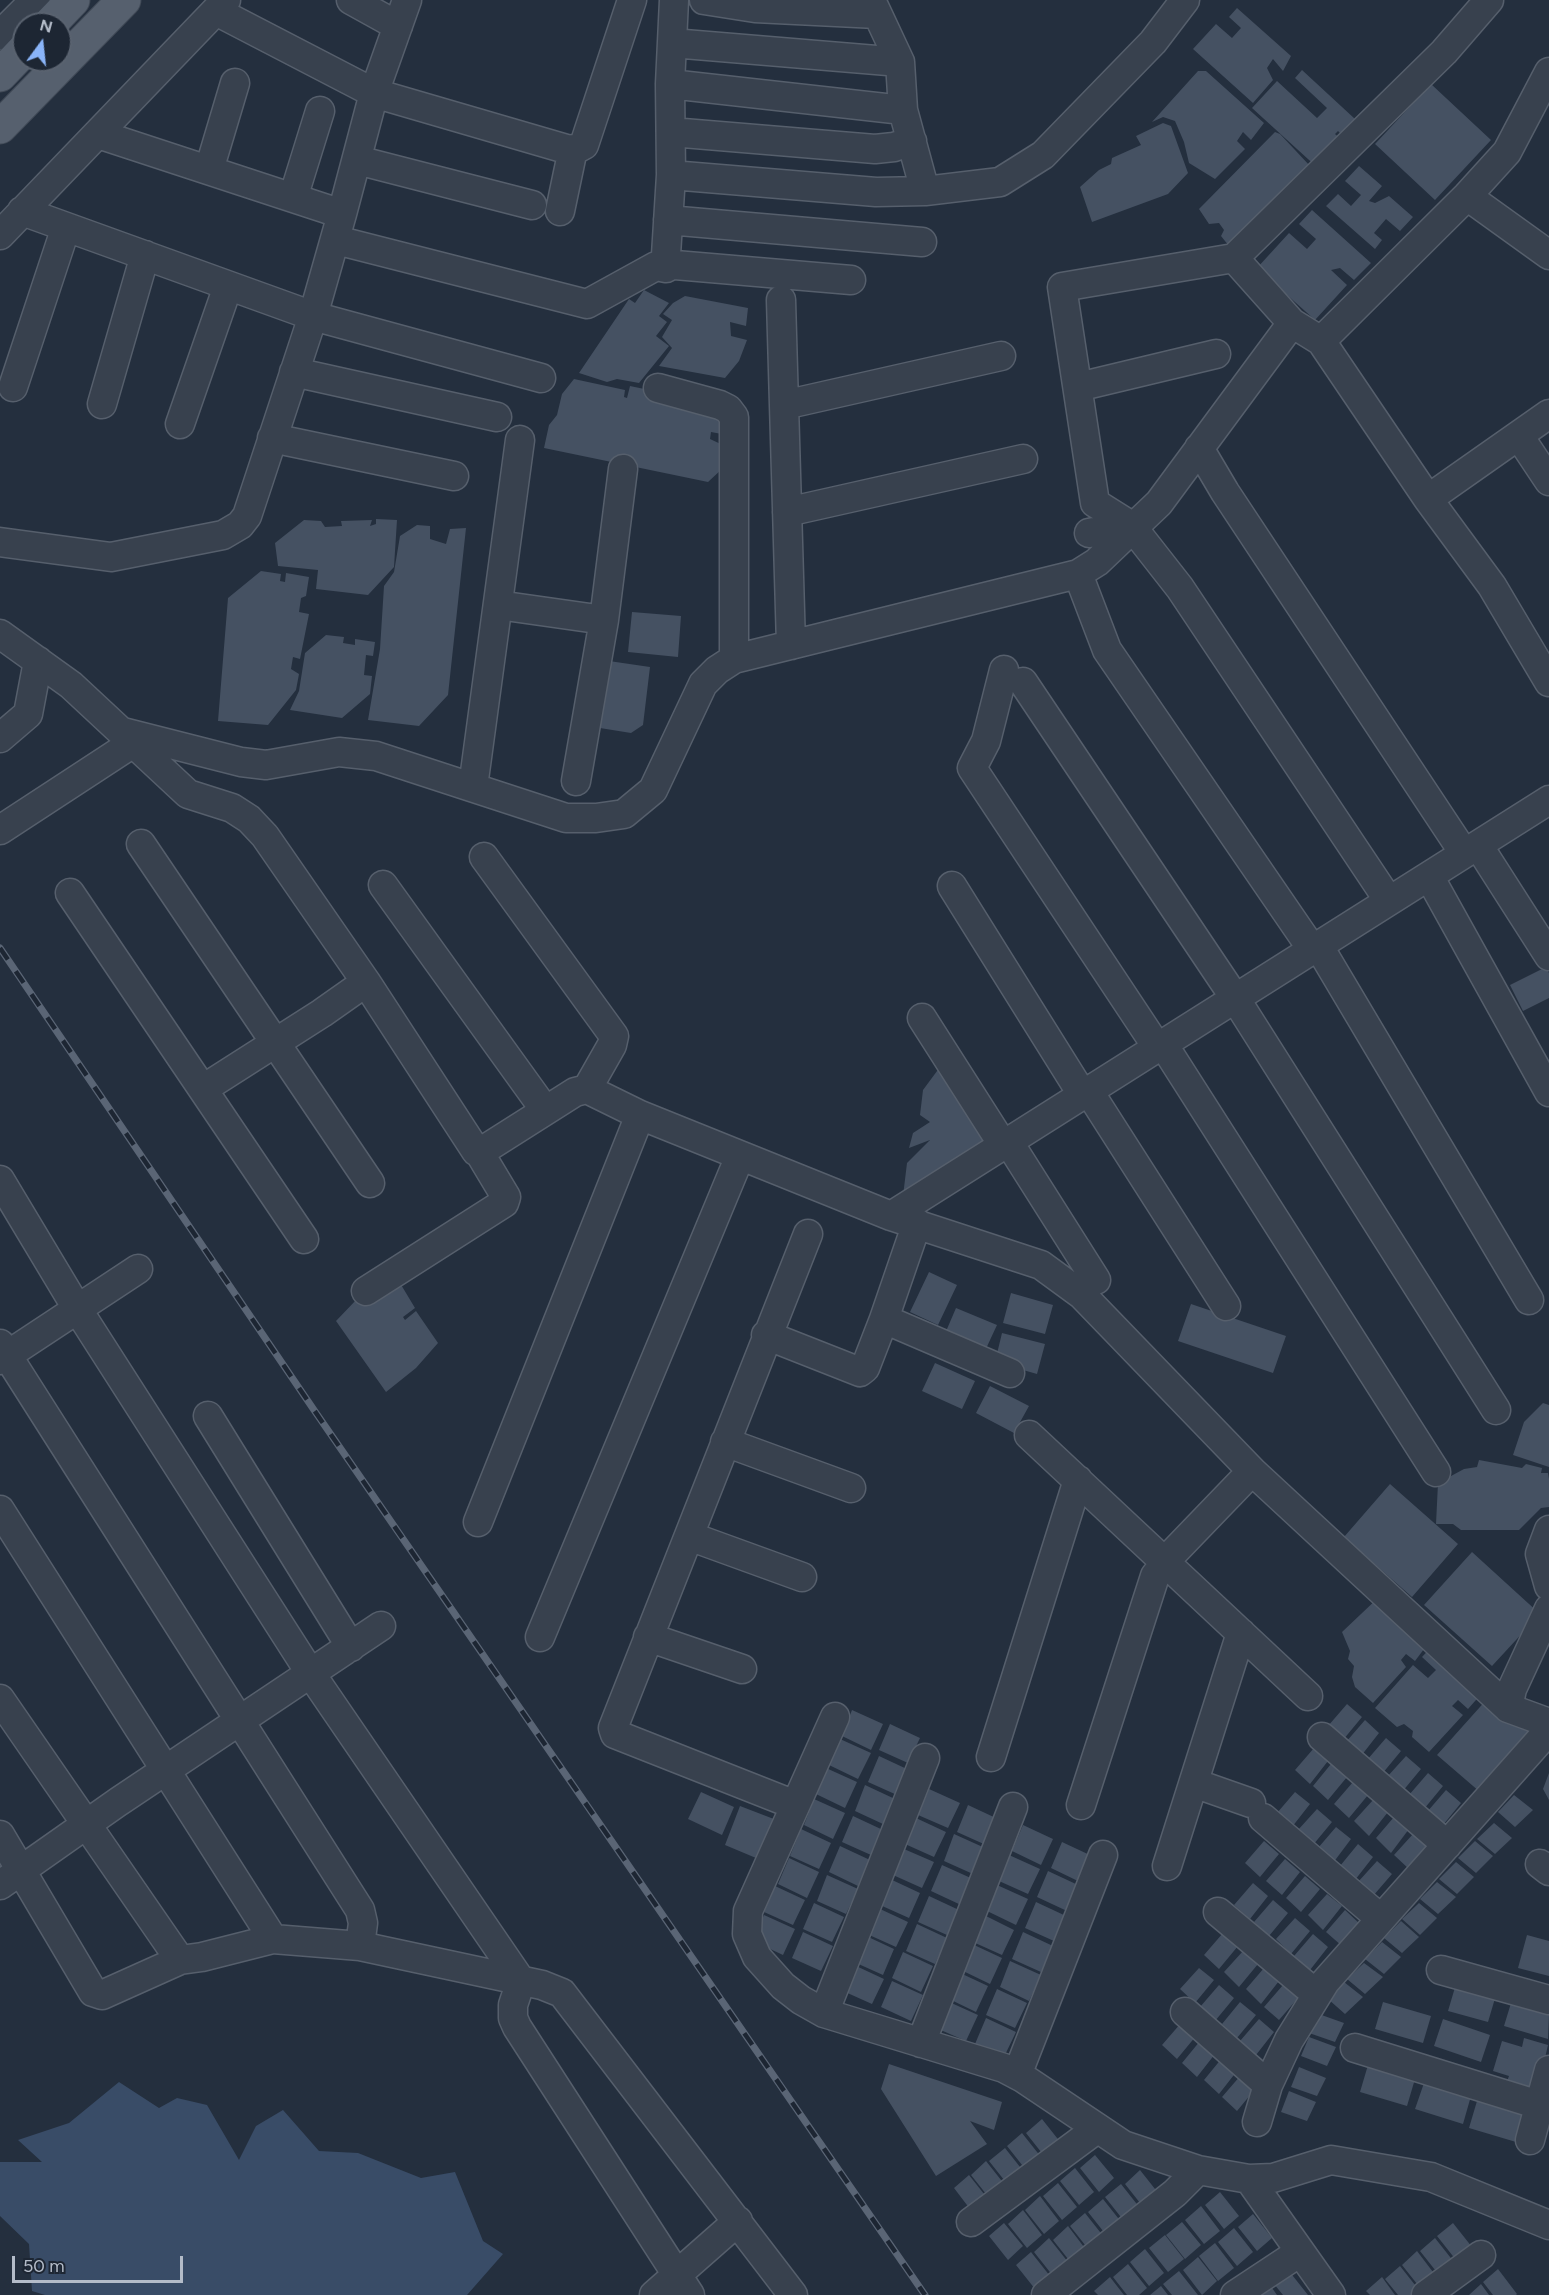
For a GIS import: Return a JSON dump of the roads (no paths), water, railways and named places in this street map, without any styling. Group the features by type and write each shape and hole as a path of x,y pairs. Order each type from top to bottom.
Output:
{"main road":[{"path":"62,12 73,0"},
{"path":"0,127 124,0"},
{"path":"0,75 12,62"}],"street":[{"path":"0,35 35,0"},
{"path":"351,0 398,26"},
{"path":"0,542 111,557 223,535 240,525 247,516 313,316 374,93 407,0"},
{"path":"0,235 221,5 374,93 573,150 584,145 632,0"},
{"path":"674,0 670,84 671,175 666,255 675,265 851,280"},
{"path":"704,0 755,8 874,7 900,62 903,110 925,191"},
{"path":"671,175 876,192 925,191 1000,182 1043,155 1153,42 1185,0"},
{"path":"1089,533 1130,525 1095,502 1062,287 1234,258 1444,52 1489,0"},
{"path":"672,43 900,62"},
{"path":"1321,341 1467,196 1507,152 1549,72"},
{"path":"209,170 235,84"},
{"path":"670,84 824,103 903,110"},
{"path":"293,198 320,111"},
{"path":"671,132 874,149 894,147 912,141"},
{"path":"98,134 293,198 339,227 587,304 656,266 666,268"},
{"path":"560,211 573,150"},
{"path":"357,160 532,205"},
{"path":"1467,196 1549,255"},
{"path":"22,211 313,316 541,378"},
{"path":"668,220 922,242"},
{"path":"13,387 66,227"},
{"path":"102,404 145,255"},
{"path":"1234,258 1292,323 1321,341 1428,499 1492,586 1549,682"},
{"path":"180,424 228,286"},
{"path":"781,300 791,645"},
{"path":"0,830 127,737 241,762 266,765 339,752 376,756 566,818 596,818 624,814 653,790 703,684 717,670 734,659 1078,574 1097,562 1159,502 1292,323"},
{"path":"1077,387 1216,354"},
{"path":"784,405 1000,356"},
{"path":"294,372 497,417"},
{"path":"658,388 720,405 729,409 734,417 734,659"},
{"path":"1428,499 1549,414"},
{"path":"1519,436 1549,482"},
{"path":"272,438 454,476"},
{"path":"473,787 520,440"},
{"path":"1199,448 1225,492 1472,849 1549,956"},
{"path":"787,512 1023,459"},
{"path":"576,781 604,620 623,469"},
{"path":"1133,528 1180,588 1389,901"},
{"path":"1078,574 1107,650 1315,947 1529,1300"},
{"path":"498,605 604,620"},
{"path":"0,634 71,685 188,794 231,808 249,819 265,836 366,982 479,1152 506,1197 504,1203 366,1291"},
{"path":"0,738 28,714 38,662"},
{"path":"1436,1472 1160,1045 972,768 1013,676 1235,998 1496,1410"},
{"path":"766,1335 860,1372 865,1368 884,1319 904,1220 1005,1143 1549,800"},
{"path":"141,844 370,1183"},
{"path":"484,857 614,1036 612,1045 587,1089"},
{"path":"1429,876 1549,1092"},
{"path":"383,885 545,1110"},
{"path":"952,886 1226,1306"},
{"path":"70,893 304,1239"},
{"path":"203,1089 366,982"},
{"path":"922,1018 1096,1280"},
{"path":"479,1152 575,1092 587,1089 640,1115 904,1220 1041,1265 1060,1276 1082,1294 1252,1471 1508,1707 1549,1723"},
{"path":"478,1522 640,1115"},
{"path":"540,1637 740,1156"},
{"path":"0,1180 78,1310 310,1674 521,1981"},
{"path":"795,1805 613,1731 766,1335 808,1234"},
{"path":"138,1269 78,1310 3,1353 241,1719 360,1910 363,1923 360,1946"},
{"path":"884,1319 1010,1373"},
{"path":"208,1416 351,1647"},
{"path":"1029,1435 1308,1696"},
{"path":"725,1442 851,1488"},
{"path":"1081,1805 1155,1576 1252,1471"},
{"path":"991,1756 1078,1480"},
{"path":"0,1510 273,1939"},
{"path":"1549,1530 1540,1554 1549,1586"},
{"path":"689,1536 802,1577"},
{"path":"1508,1707 1512,1689 1549,1609"},
{"path":"12,1878 87,1823 381,1626"},
{"path":"1167,1866 1241,1633"},
{"path":"648,1637 742,1669"},
{"path":"0,1699 180,1960"},
{"path":"835,1717 748,1911 747,1934 757,1957 783,1986 824,2013 1004,2068 1123,2145 1198,2170 1250,2179 1273,2178 1331,2160 1431,2177 1549,2225"},
{"path":"1257,2122 1268,2085 1316,1994 1549,1730"},
{"path":"1322,1737 1447,1845"},
{"path":"824,2013 925,1758"},
{"path":"1194,1783 1257,1810 1381,1919"},
{"path":"921,2043 1013,1808"},
{"path":"0,1835 12,1878 97,1994 102,1995 180,1960 202,1957 273,1939 360,1946 542,1985 562,1993 793,2295"},
{"path":"1017,2075 1103,1855"},
{"path":"1218,1912 1316,1994"},
{"path":"1441,1970 1549,2000"},
{"path":"521,1981 513,2005 513,2019 517,2027 683,2285"},
{"path":"1185,2012 1268,2085"},
{"path":"1355,2048 1539,2105"},
{"path":"1530,2140 1549,2070"},
{"path":"971,2222 1098,2128"},
{"path":"1046,2295 1175,2193 1198,2170"},
{"path":"1250,2179 1331,2295"},
{"path":"654,2295 683,2285 738,2221"},
{"path":"1235,2295 1300,2252"},
{"path":"1425,2295 1480,2255"}],"water":[{"path":"119,2082 159,2108 177,2098 207,2105 239,2160 256,2126 283,2110 319,2151 358,2153 421,2178 455,2172 483,2241 503,2254 467,2295 45,2295 32,2291 29,2244 0,2216 0,2162 42,2162 18,2140 69,2123"}],"railway":[{"path":"0,948 314,1410 925,2295"}]}
